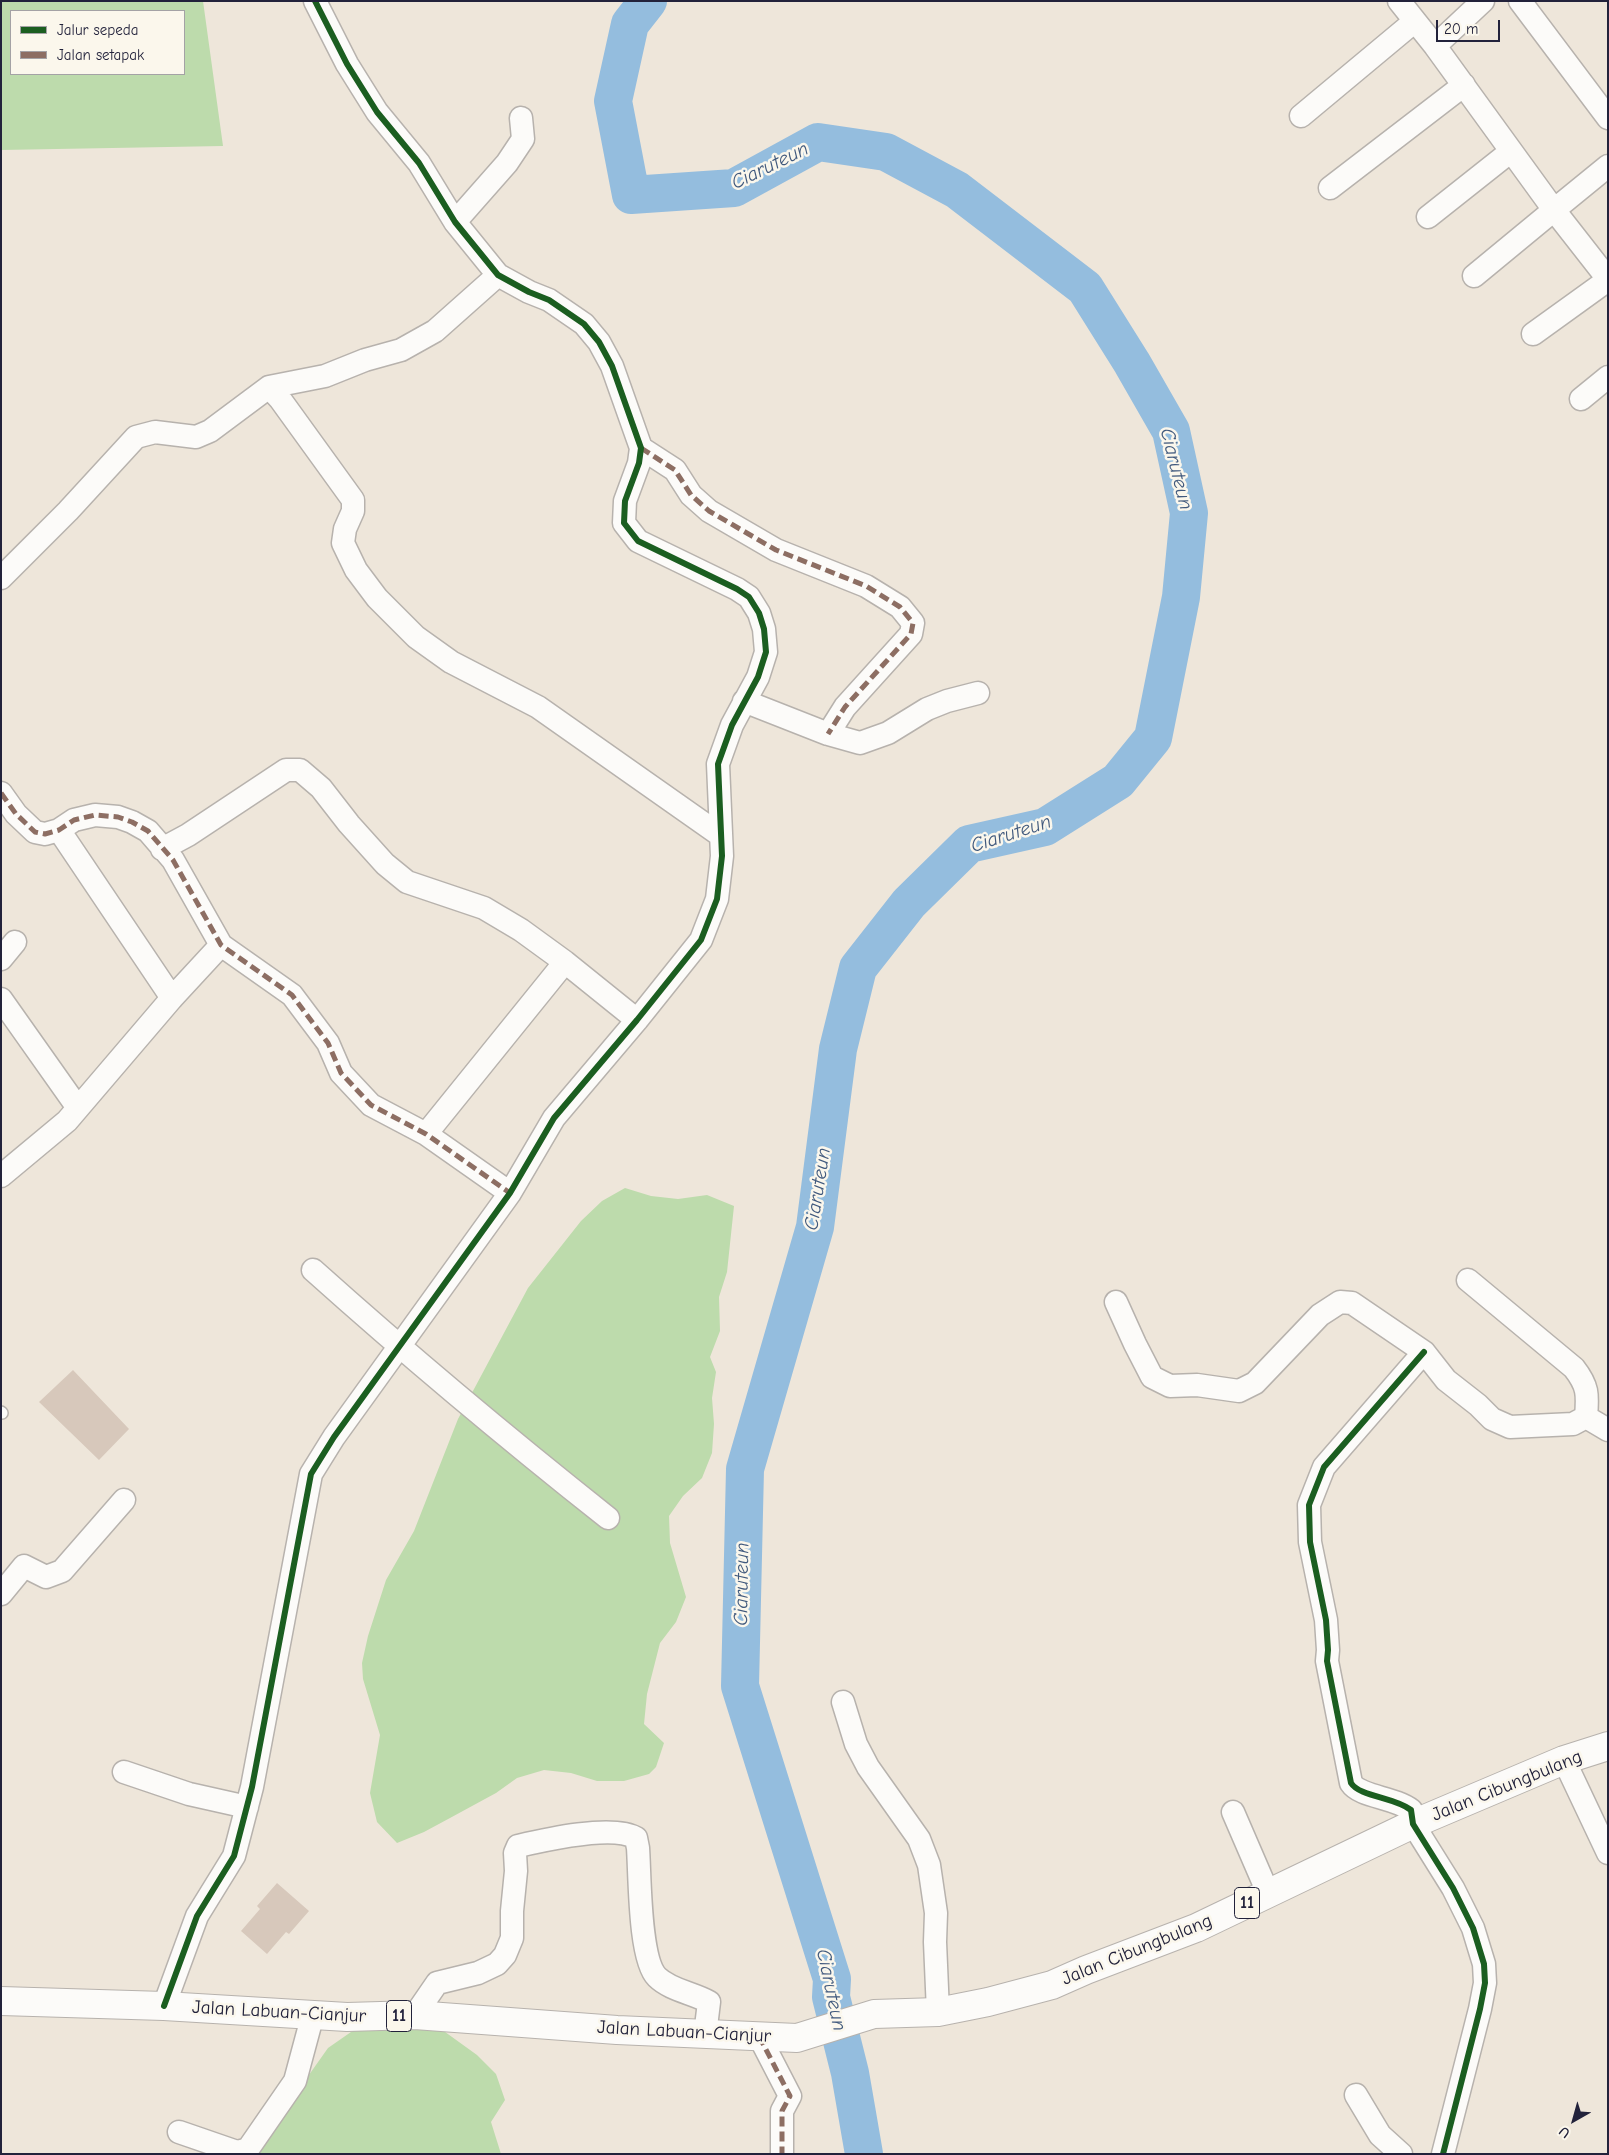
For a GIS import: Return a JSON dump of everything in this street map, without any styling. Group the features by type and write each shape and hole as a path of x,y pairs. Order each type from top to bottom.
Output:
{"highway":[{"name":"Jalan Cibungbulang","path":"797,2038 874,2014 938,2012 988,2002 1052,1985 1196,1928 1413,1824 1564,1760 1608,1746"},
{"name":"Jalan Labuan-Cianjur","path":"1,2001 164,2006 347,2017 415,2015 705,2035 797,2038"}],"street":[{"path":"164,2006 197,1916 234,1856 247,1807 311,1474 334,1437 510,1193 554,1118 637,1020 701,940 717,899 722,856 718,764 732,725 758,677 766,652 764,629 759,613 749,598 737,589 638,541 624,523 625,502 640,463 641,448 612,366 599,342 584,324 550,300 529,292 498,275 455,222 419,164 377,112 348,64 315,1"},
{"path":"1399,1 1435,46 1510,152 1608,280 1533,334"},
{"path":"1435,46 1483,1"},
{"path":"1520,1 1608,118"},
{"path":"1301,116 1415,21"},
{"path":"1330,188 1464,86"},
{"path":"455,222 507,163 523,139 520,118"},
{"path":"1428,217 1510,152"},
{"path":"1474,276 1608,166"},
{"path":"1,578 68,511 136,437 155,432 196,437 210,431 269,387 325,376 365,360 400,350 435,330 498,275"},
{"path":"1581,399 1608,377"},
{"path":"269,387 280,399 352,500 353,511 345,529 343,543 356,570 377,598 416,637 451,662 538,707 720,835"},
{"path":"641,448 675,470 691,495 709,511 776,550 866,586 900,607 913,623 911,634 845,707 828,734"},
{"path":"744,701 782,714 828,734 860,743 888,733 927,709 978,692"},
{"path":"162,849 188,835 286,770 300,770 321,788 349,824 385,864 407,882 484,908 521,930 565,962 637,1020"},
{"path":"1,793 16,814 35,832 44,834 59,830 74,820 88,817 118,817 148,831 173,860 221,945 292,995 328,1043 341,1073 370,1105 426,1134 510,1193"},
{"path":"59,830 172,998"},
{"path":"1,1176 67,1122 172,998 221,945"},
{"path":"426,1134 565,962"},
{"path":"1,999 78,1108"},
{"path":"313,1270 399,1347 495,1428 608,1518"},
{"path":"1468,1280 1574,1368 1584,1381 1588,1398 1586,1417"},
{"path":"1116,1302 1152,1377 1170,1386 1197,1385 1240,1391 1255,1383 1320,1315 1340,1302 1352,1303 1424,1352 1446,1380 1478,1404 1492,1418 1510,1427 1572,1424 1586,1417"},
{"path":"1424,1352 1324,1467 1309,1505 1310,1542 1326,1620 1327,1661 1351,1783 1358,1790 1403,1804 1411,1810 1413,1824 1453,1888 1473,1928 1484,1964 1485,1983 1480,2009 1442,2154"},
{"path":"1586,1417 1608,1430"},
{"path":"1,1594 14,1575 24,1566 46,1576 62,1571 124,1500"},
{"path":"843,1702 856,1744 868,1767 919,1839 929,1865 936,1913 935,1942 938,2012"},
{"path":"1564,1760 1608,1854"},
{"path":"124,1772 189,1794 247,1807"},
{"path":"1233,1812 1268,1893"},
{"path":"415,2015 437,1983 478,1973 496,1964 505,1955 512,1938 512,1911 516,1871 515,1853 518,1846 552,1837 614,1832 631,1834 636,1838 642,1921 648,1958 655,1976 666,1985 696,1995 708,2002 705,2035"},
{"path":"179,2132 237,2152 248,2149 296,2081 313,2014"},
{"path":"760,2036 790,2096 782,2111 782,2154"},
{"path":"1356,2095 1380,2135 1402,2154"}],"green space":[{"path":"1,1 203,1 223,146 1,150"},
{"path":"625,1188 651,1196 678,1199 707,1195 734,1206 727,1272 719,1297 720,1331 710,1357 716,1372 712,1398 714,1424 712,1453 702,1478 683,1496 669,1516 670,1543 686,1597 676,1622 660,1643 647,1694 644,1724 664,1743 656,1767 649,1774 624,1781 597,1781 571,1773 544,1770 517,1778 496,1793 450,1818 424,1832 397,1843 377,1822 370,1793 380,1735 363,1679 362,1663 368,1636 386,1580 414,1531 458,1419 528,1288 581,1221 602,1201"},
{"path":"377,2023 434,2024 477,2055 496,2074 505,2100 491,2122 501,2154 253,2154 328,2048 351,2032"}],"building":[{"path":"73,1370 129,1429 99,1460 39,1402"},
{"path":"277,1883 309,1911 289,1934 286,1932 267,1954 241,1931 260,1909 257,1906"}],"waterway":[{"name":"Ciaruteun","path":"648,1 630,24 613,101 631,195 734,188 818,142 886,152 957,190 1085,288 1132,363 1171,431 1189,513 1181,597 1153,738 1118,781 1045,827 969,844 909,903 858,968 838,1049 815,1227 745,1469 740,1686 832,1979 831,1997 850,2073 864,2154"}],"marked path":[{"path":"641,448 675,470 691,495 709,511 776,550 866,586 900,607 913,623 911,634 845,707 828,734"},
{"path":"1,793 16,814 35,832 45,834 59,830 74,820 95,815 118,817 148,831 173,860 221,945 292,995 328,1043 341,1073 371,1105 426,1134 510,1193"},
{"path":"759,2036 790,2096 782,2111 782,2154"}],"cycle path":[{"path":"164,2006 197,1916 234,1856 252,1787 311,1474 334,1437 510,1193 554,1118 637,1020 701,940 717,899 722,856 718,764 732,725 758,677 766,652 764,629 759,613 749,597 737,589 638,541 624,523 625,501 639,463 641,448 612,366 599,342 584,324 549,300 529,292 498,275 455,222 419,163 377,112 347,64 315,1"},
{"path":"1424,1352 1324,1467 1309,1505 1310,1542 1326,1620 1327,1661 1351,1783 1355,1788 1396,1802 1411,1810 1413,1824 1453,1888 1473,1928 1484,1964 1485,1983 1480,2009 1443,2154"}]}
